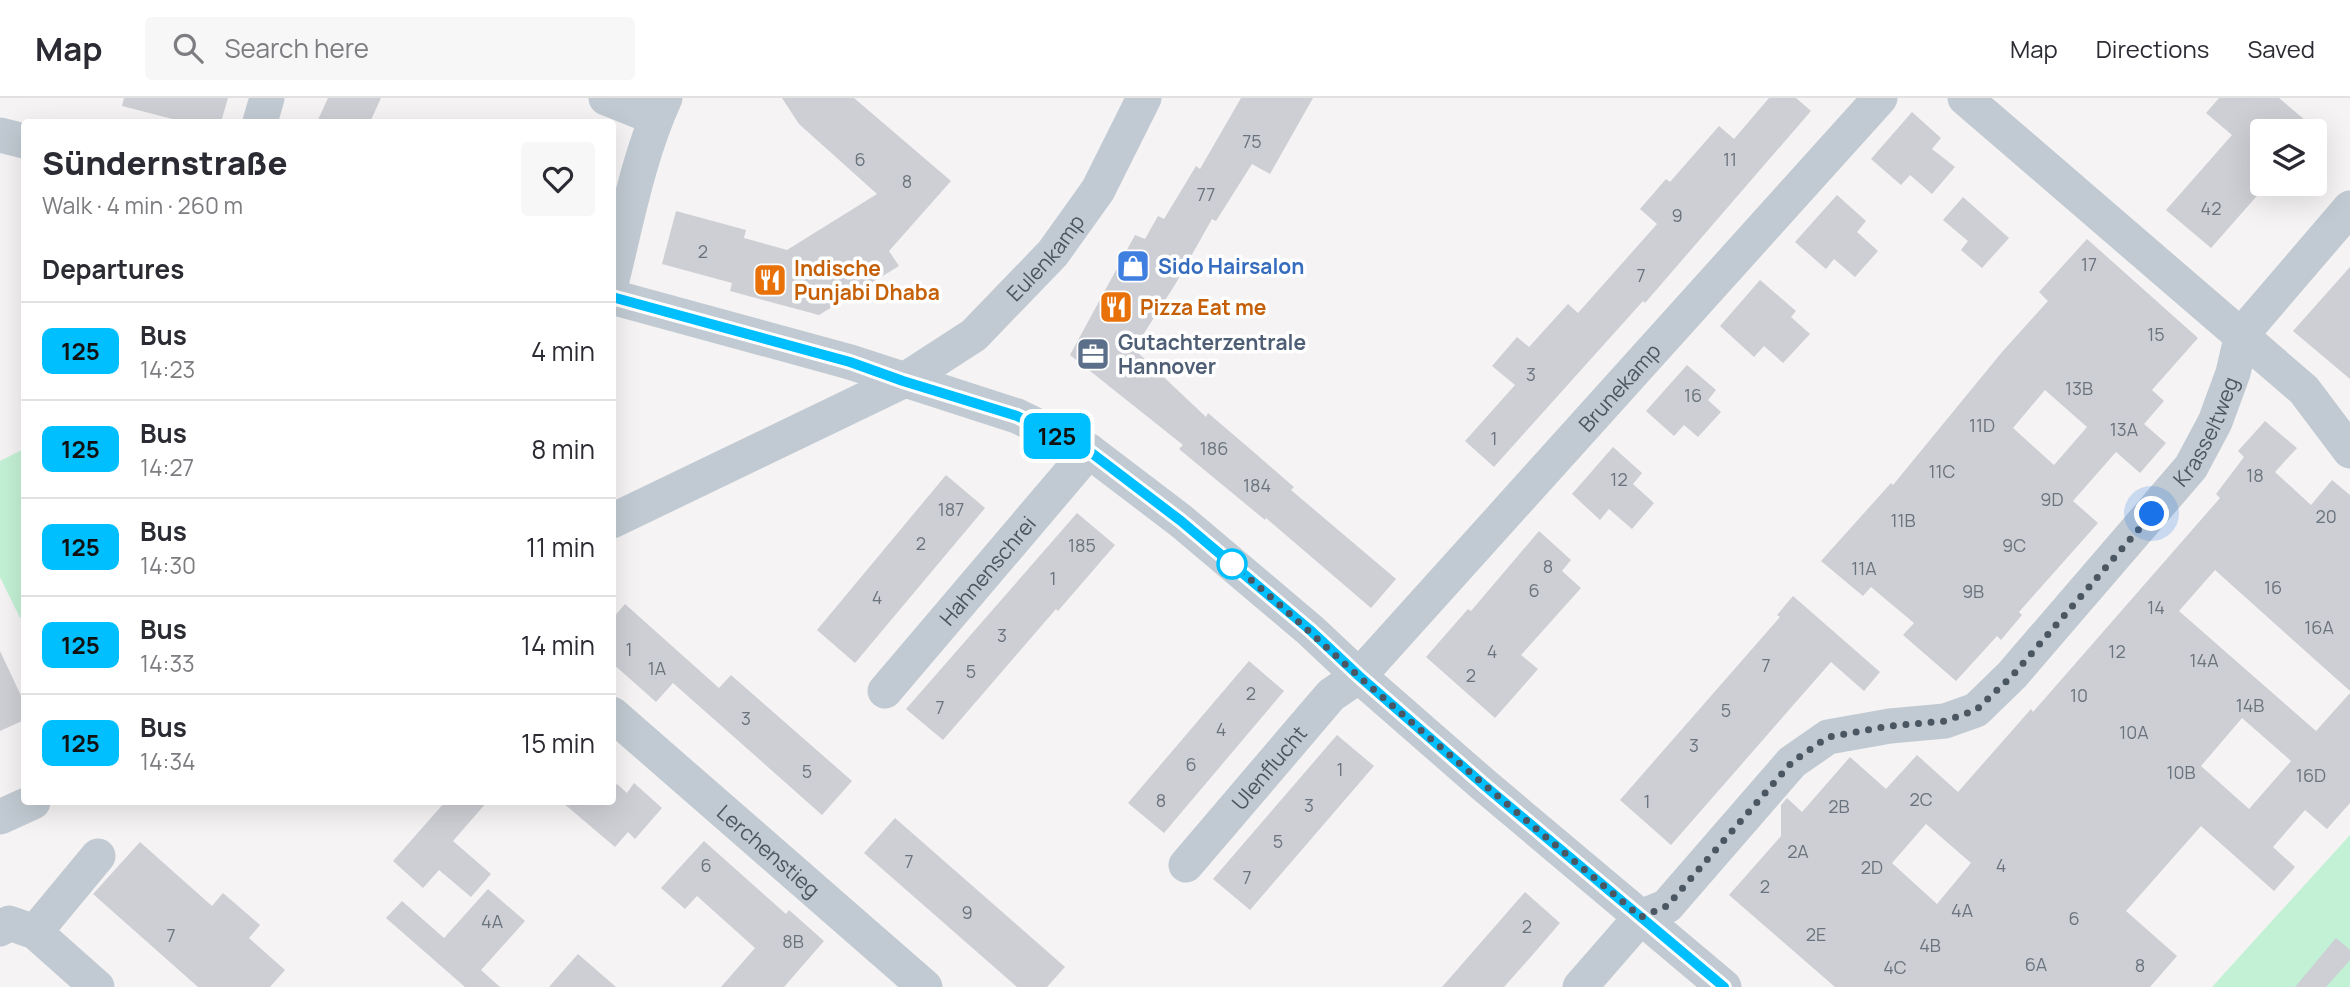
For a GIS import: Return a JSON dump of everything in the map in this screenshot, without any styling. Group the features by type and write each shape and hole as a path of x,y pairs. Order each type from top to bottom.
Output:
{"street":[{"path":"261,119 267,98"},
{"path":"606,98 660,108 634,189 616,263"},
{"name":"Eulenkamp","path":"616,519 903,381 974,335 1053,253 1098,190 1144,98"},
{"name":"Brunekamp","path":"1359,676 1880,98"},
{"path":"1965,98 2304,390 2350,451"},
{"path":"0,135 21,140"},
{"path":"2242,334 2350,208"},
{"path":"616,298 850,362 1017,416 1089,451 1181,521 1724,987"},
{"name":"Krasseltweg","path":"1641,917 1667,906 1792,762 1828,737 1890,726 1945,721 1976,710 2012,676 2191,467 2215,422 2233,373 2242,334"},
{"name":"Hahnenschrei","path":"885,691 1089,451"},
{"name":"Ulenflucht","path":"1186,865 1331,695 1359,676"},
{"name":"Lerchenstieg","path":"616,717 925,987"},
{"path":"0,817 26,805"},
{"path":"35,932 98,856"},
{"path":"1580,987 1641,917"},
{"path":"0,929 9,923 35,932 97,987"}],"green space":[{"path":"21,450 20,618 0,577 0,461"},
{"path":"2350,835 2350,987 2212,987"}],"building":[{"path":"124,98 228,98 222,119 172,119 122,106"},
{"path":"328,98 381,98 371,119 318,119"},
{"path":"782,98 854,98 951,181 889,251 899,266 819,315 730,291 732,283 662,264 676,211 746,230 744,238 787,250 877,194 799,124"},
{"path":"1241,98 1313,98 1270,174 1252,164 1216,221 1212,219 1134,349 1206,417 1208,413 1294,487 1291,490 1396,579 1371,608 1266,518 1265,520 1179,449 1183,445 1070,355 1135,235 1145,239 1158,216 1164,219 1196,166 1200,169"},
{"path":"1769,98 1796,98 1811,111 1645,303 1643,301 1494,467 1465,441 1515,385 1492,366 1517,337 1529,347 1568,304 1578,313 1657,224 1640,209 1666,179 1670,182 1719,126 1734,139"},
{"path":"2219,98 2279,98 2304,119 2250,119 2250,196 2257,196 2211,248 2166,210 2232,135 2206,113"},
{"path":"1912,112 1941,138 1932,149 1955,167 1932,194 1910,175 1901,185 1871,159"},
{"path":"1837,195 1866,221 1857,232 1878,251 1855,277 1834,259 1826,269 1795,242"},
{"path":"1963,197 2009,238 1982,268 1961,250 1968,241 1943,220"},
{"path":"2087,239 2198,338 2152,390 2164,401 2144,424 2166,443 2140,473 2116,452 2073,501 2098,523 2019,612 2022,615 2001,640 1997,636 1956,681 1903,635 1914,623 1871,587 1863,596 1821,561 1891,483 1893,485 2002,352 2048,301 2039,292","holes":["2045,390 2087,427 2054,465 2013,428"]},
{"path":"2350,267 2350,379 2293,331"},
{"path":"1760,280 1796,311 1791,317 1810,334 1783,363 1764,346 1754,357 1720,326"},
{"path":"1687,365 1716,390 1708,400 1721,412 1698,437 1684,425 1674,436 1646,411"},
{"path":"2265,421 2297,448 2275,472 2311,505 2332,480 2350,495 2350,691 2215,570 2179,611 2316,731 2350,693 2350,803 2327,829 2305,810 2273,847 2295,867 2274,891 2201,826 2126,911 2177,956 2150,987 1835,987 1729,895 1781,836 1781,805 1787,798 1802,812 1850,757 1886,789 1917,755 1958,792 2031,709 2033,712 2220,498 2216,494 2244,457 2238,451","holes":["2242,718 2291,761 2249,809 2201,766","1926,824 1971,863 1937,904 1892,863"]},
{"path":"1613,447 1642,473 1633,484 1654,503 1632,529 1609,509 1600,520 1572,494"},
{"path":"946,475 985,508 855,663 817,630"},
{"path":"1077,513 1115,545 943,740 906,709"},
{"path":"1539,531 1571,560 1562,571 1581,588 1521,655 1538,669 1495,718 1426,657 1468,609 1471,611"},
{"path":"1793,596 1880,672 1864,691 1831,662 1671,845 1620,800 1780,617 1777,615"},
{"path":"625,604 719,688 731,675 852,781 822,815 673,683 656,702 616,667 616,614"},
{"path":"0,651 21,696 21,721 0,731"},
{"path":"1249,661 1284,691 1164,833 1128,803"},
{"path":"1337,735 1374,766 1250,910 1213,879"},
{"path":"634,783 662,808 635,839 628,832 615,847 566,805 616,805 617,784 627,793"},
{"path":"442,805 484,805 453,841 491,874 471,897 439,870 423,888 393,861"},
{"path":"895,818 1065,967 1047,987 1017,987 864,853"},
{"path":"704,841 786,914 789,910 824,941 784,987 721,987 755,948 697,896 685,909 661,888"},
{"path":"140,842 212,906 223,893 260,925 249,938 285,970 270,987 198,987 93,894"},
{"path":"488,889 525,921 481,970 500,987 465,987 386,918 402,901 444,938"},
{"path":"1525,892 1560,923 1529,959 1504,987 1442,987"},
{"path":"2336,938 2350,950 2350,960 2326,987 2295,987"},
{"path":"578,954 616,987 549,987"}],"bus line":[{"name":"125","path":"616,298 850,362 1017,416 1089,451 1181,521 1310,630 1485,786 1724,987"}],"place":[{"name":"Sido Hairsalon","path":"1133,266"},
{"name":"Indische Punjabi Dhaba","path":"770,280"},
{"name":"Pizza Eat me","path":"1116,307"},
{"name":"Gutachterzentrale Hannover","path":"1093,354"}],"route":[{"path":"1232,564 1485,786 1641,917 1667,906 1792,762 1828,737 1890,726 1945,721 1976,710 2012,676 2152,514"}]}
